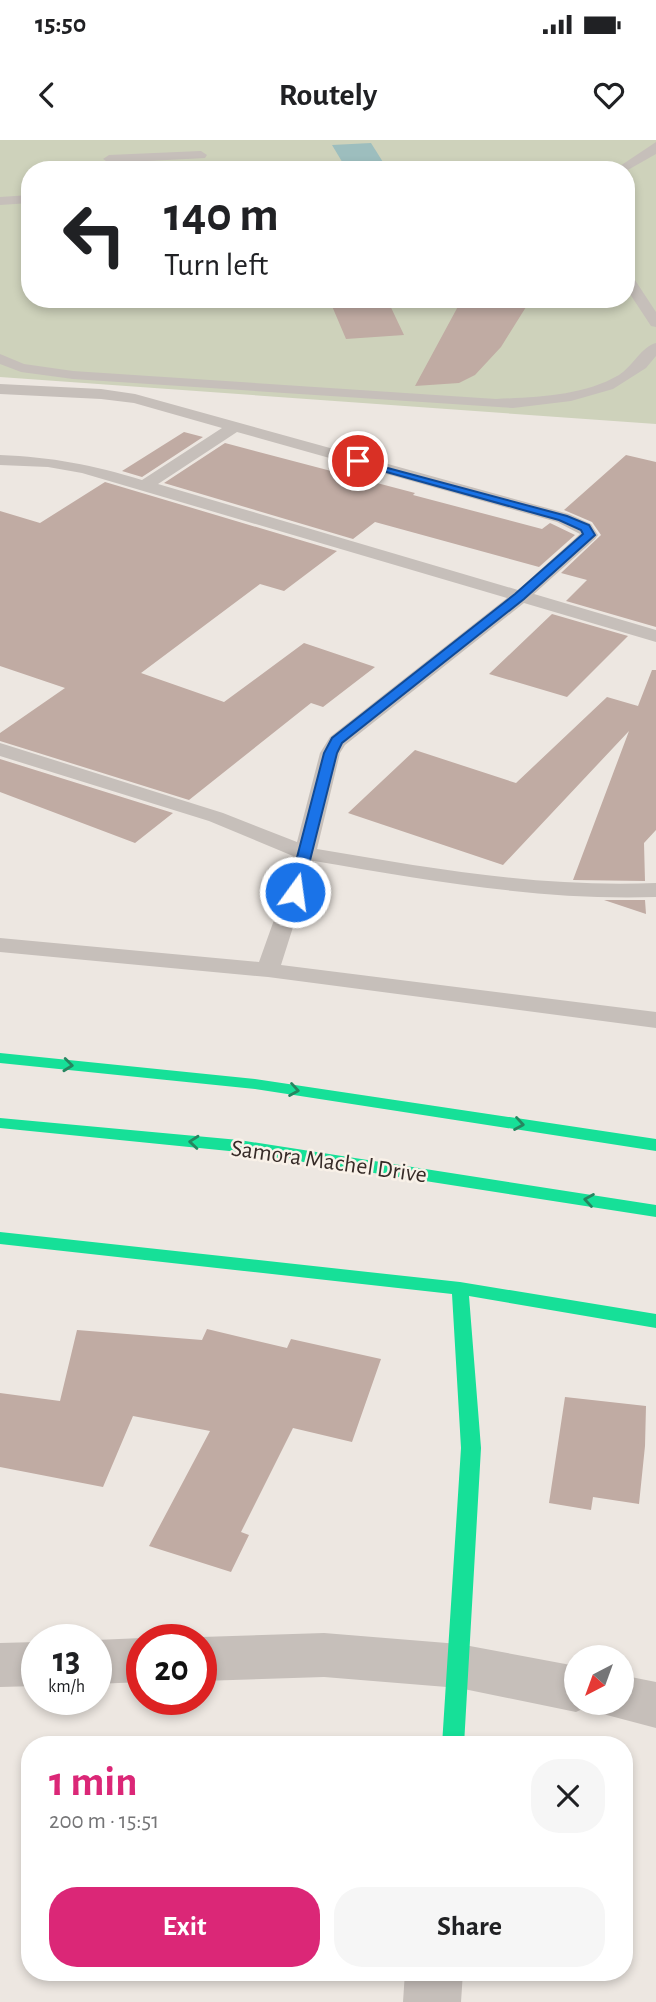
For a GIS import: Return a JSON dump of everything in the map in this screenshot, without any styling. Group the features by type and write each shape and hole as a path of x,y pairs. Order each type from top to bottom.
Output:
{"main road":[{"path":"0,1058 255,1084 656,1145"},
{"name":"Samora Machel Drive","path":"0,1124 239,1146 656,1211"},
{"path":"0,1238 460,1288 656,1321"},
{"path":"454,1736 471,1448 460,1288"}],"street":[{"path":"217,1658 324,1655 459,1667 564,1687"},
{"path":"0,1665 21,1664"},
{"path":"634,1701 656,1705"},
{"path":"432,2002 433,1981"}],"lane":[{"path":"635,161 656,146"},
{"path":"109,159 201,155"},
{"path":"0,201 21,200"},
{"path":"635,291 656,323"},
{"path":"0,358 21,368 74,375 496,404 542,402 582,394 636,369 656,347"},
{"path":"0,389 101,394 135,399 563,518 585,528 589,535 520,597 337,741 330,753 295,892 268,970"},
{"path":"144,486 235,427"},
{"path":"0,460 48,462 83,468 656,636"},
{"path":"0,749 216,817 305,853 421,873 563,888 602,892 656,890"},
{"path":"0,945 268,970 656,1020"}],"green space":[{"path":"0,140 656,140 656,424 0,377"}],"water":[{"path":"371,143 382,161 342,161 332,145"}],"building":[{"path":"333,308 391,308 404,335 346,339"},
{"path":"457,308 525,308 501,347 475,375 459,383 415,386"},
{"path":"184,432 203,437 142,477 122,471"},
{"path":"225,443 542,529 550,523 575,535 539,567 375,522 353,539 164,483"},
{"path":"626,455 656,462 656,627 566,601 587,580 561,573 601,535 592,522 564,510"},
{"path":"105,482 337,551 284,591 260,584 141,673 224,702 304,643 375,667 323,707 311,703 189,800 0,741 0,733 65,688 0,666 0,511 40,523"},
{"path":"552,614 628,636 567,697 489,674"},
{"path":"652,670 656,670 656,830 644,843 645,881 573,880 629,731 503,865 348,813 415,750 516,783 607,697 638,706"},
{"path":"0,759 173,813 135,843 0,792"},
{"path":"604,900 645,900 646,914"},
{"path":"207,1329 287,1348 291,1339 381,1359 352,1442 293,1428 241,1532 249,1535 231,1572 149,1546 210,1431 133,1416 103,1487 0,1467 0,1393 60,1401 77,1330 202,1340"},
{"path":"565,1397 646,1406 639,1504 593,1497 591,1510 549,1503"}],"traffic: fast":[{"path":"0,1058 255,1084 656,1145"},
{"path":"0,1123 239,1146 656,1211"},
{"path":"0,1238 460,1288 656,1321"},
{"path":"454,1736 471,1448 460,1288"}],"route":[{"path":"295,892 330,753 337,741 348,729 520,597 589,535 585,528 563,518 358,461"}]}
